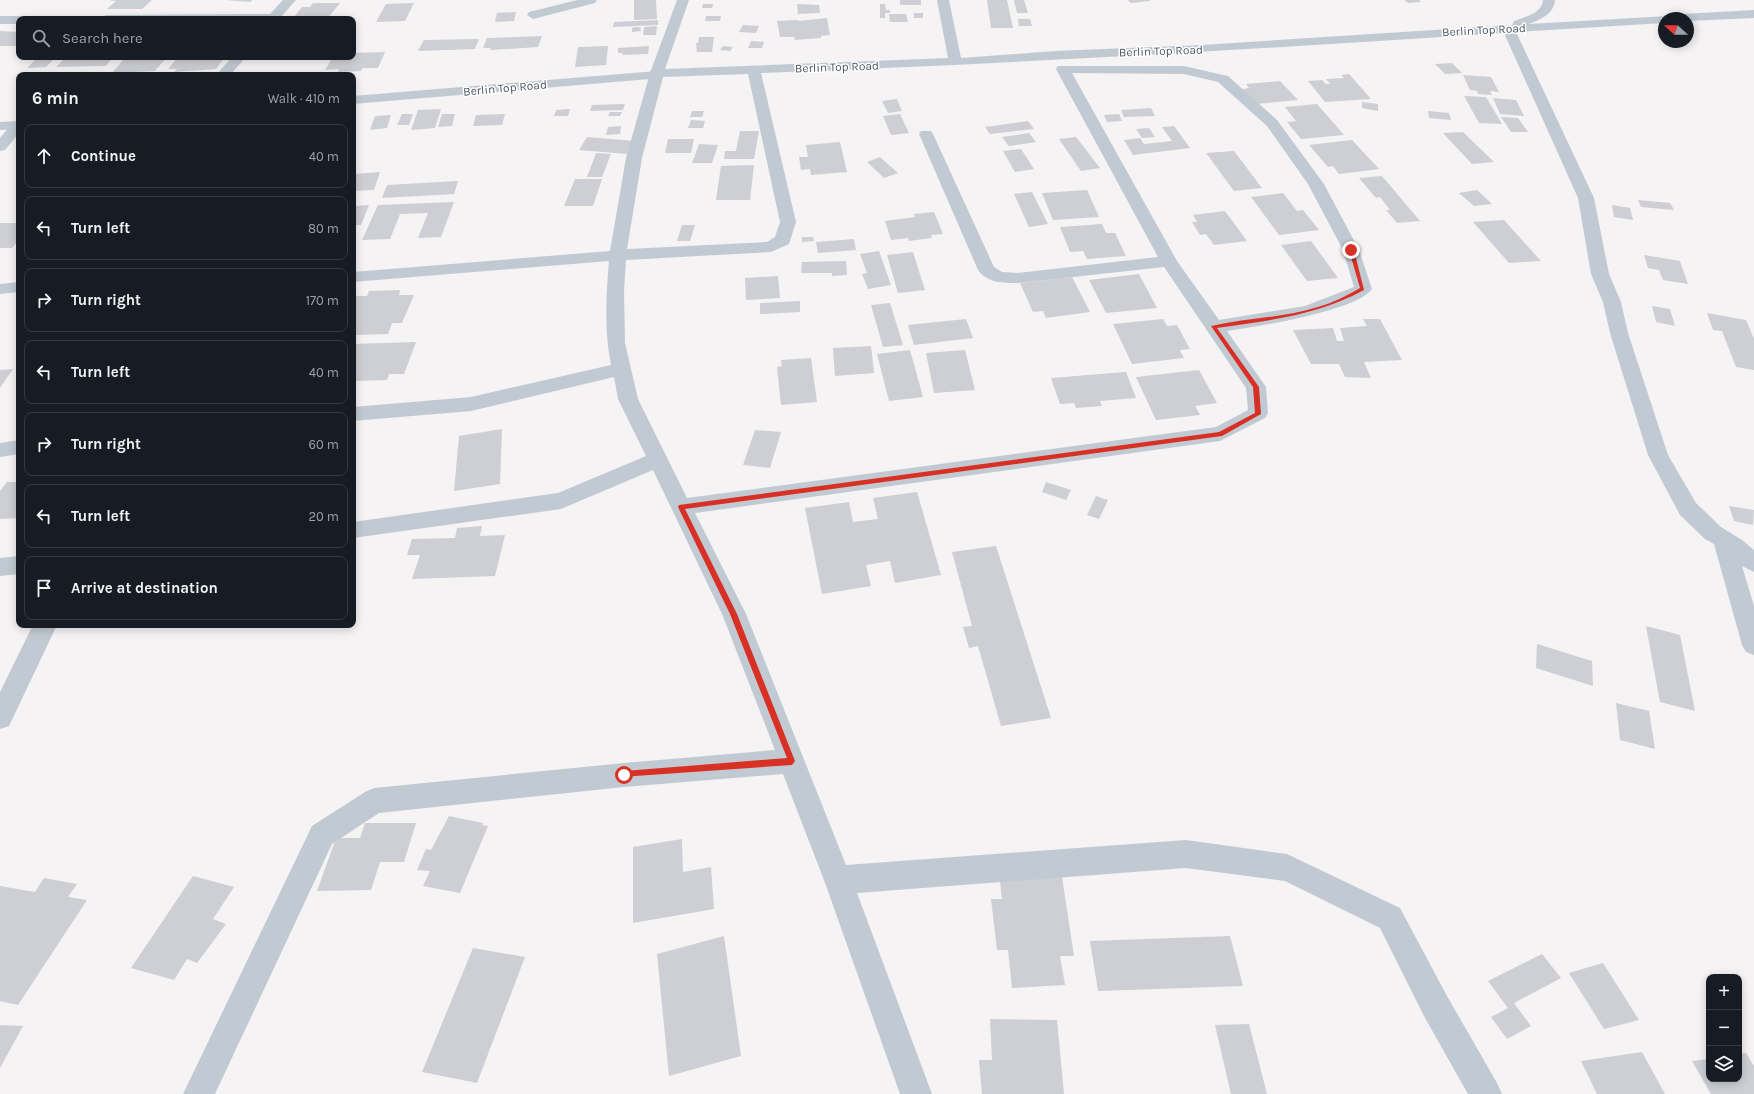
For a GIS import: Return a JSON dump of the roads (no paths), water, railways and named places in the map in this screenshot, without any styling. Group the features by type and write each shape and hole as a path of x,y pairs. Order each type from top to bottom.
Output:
{"street":[{"path":"275,16 290,0"},
{"path":"533,15 591,0"},
{"path":"683,0 657,74 634,158 618,255 614,291 616,344 621,369 628,399 734,614 838,880 916,1094"},
{"path":"943,0 955,62"},
{"path":"1550,0 1545,12 1508,28 1586,198 1600,274 1612,302 1620,333 1658,455 1672,483 1688,509 1714,533 1754,563"},
{"path":"1694,17 1754,14"},
{"name":"Berlin Top Road","path":"356,100 657,74 955,62 1202,49 1658,19"},
{"path":"0,20 16,20"},
{"path":"1006,59 1063,69 1184,70 1223,79 1272,123 1316,184 1351,250 1363,289 1342,300 1319,309 1277,318 1213,327"},
{"path":"226,72 236,60"},
{"path":"681,507 1220,434 1258,414 1256,387 1213,327 1169,261 1063,69"},
{"path":"356,277 618,255 771,247 783,240 788,222 754,70"},
{"path":"0,126 16,125"},
{"path":"0,147 16,127"},
{"path":"926,134 987,270 992,275 1004,279 1018,278 1169,261"},
{"path":"0,289 16,287"},
{"path":"356,414 470,404 621,369"},
{"path":"0,450 16,447"},
{"path":"356,530 561,502 658,459"},
{"path":"1723,539 1754,645"},
{"path":"0,567 16,565"},
{"path":"0,718 44,628"},
{"path":"199,1094 322,835 374,801 541,783 792,761"},
{"path":"838,880 1186,854 1287,868 1390,918 1436,1007 1486,1094"}]}
